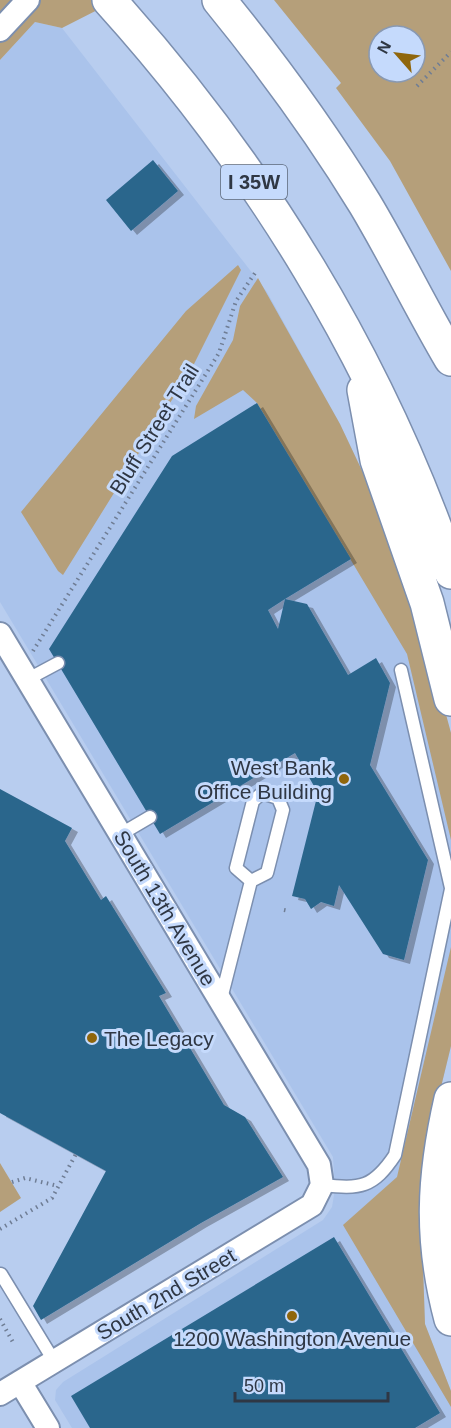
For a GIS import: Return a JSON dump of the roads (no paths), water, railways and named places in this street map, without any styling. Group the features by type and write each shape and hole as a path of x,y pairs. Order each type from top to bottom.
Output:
{"highway":[{"path":"219,0 262,53 316,127 366,205 444,347 451,366"},
{"name":"I 35W","path":"119,11 209,118 278,215 358,356 408,457 451,572"},
{"path":"358,356 377,460 428,603 451,699"},
{"path":"451,1099 438,1163 435,1213 438,1266 451,1319"}],"street":[{"path":"0,30 28,0"},
{"name":"South 13th Avenue","path":"0,634 32,670 121,834 319,1165 322,1185"},
{"name":"South 2nd Street","path":"0,1394 312,1205 322,1185"},
{"path":"20,1382 48,1428"}],"lane":[{"path":"32,670 58,663"},
{"path":"322,1185 363,1185 380,1176 395,1155 451,889 400,670"},
{"path":"220,1000 251,881 267,873 283,810 278,798 262,793 253,801 236,868 251,881"},
{"path":"121,834 150,817"},
{"path":"1,1274 54,1361"}],"place":[{"name":"West Bank Office Building","path":"344,779"},
{"name":"The Legacy","path":"92,1038"},
{"name":"1200 Washington Avenue","path":"292,1316"}]}
